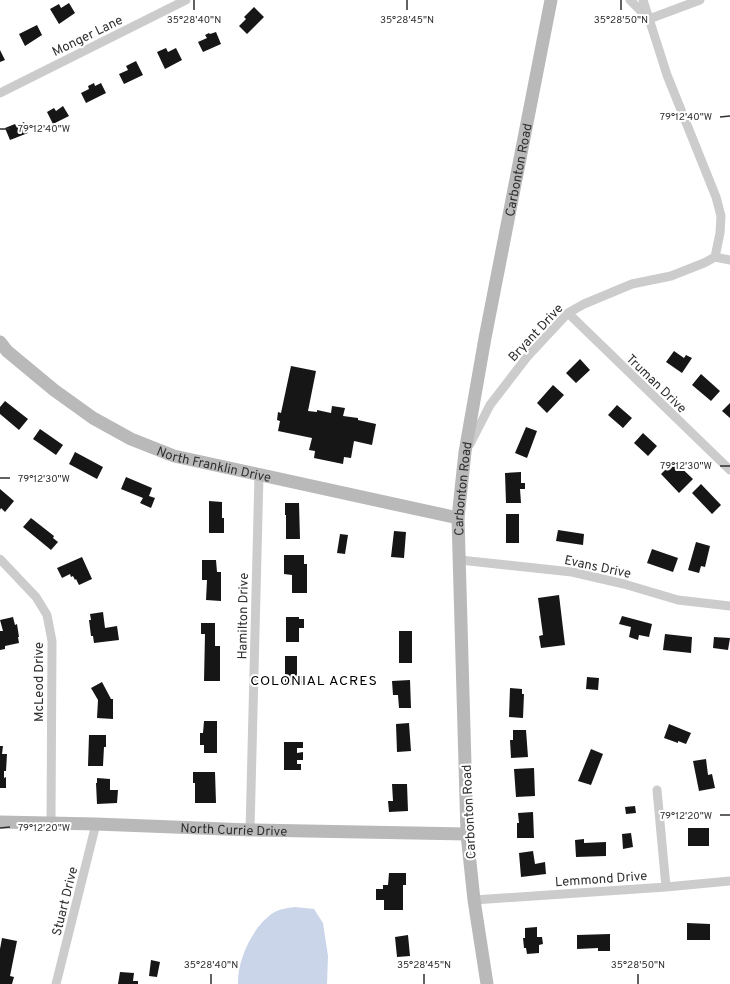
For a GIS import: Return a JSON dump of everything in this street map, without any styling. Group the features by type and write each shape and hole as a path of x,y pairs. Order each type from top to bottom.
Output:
{"street":[{"name":"Monger Lane","path":"0,93 186,0"},
{"name":"Carbonton Road","path":"488,984 474,900 467,834 458,518 465,452 551,0"},
{"path":"630,0 649,19"},
{"path":"643,0 667,75 716,197 721,216 720,233 715,257 730,260"},
{"path":"649,19 700,0"},
{"name":"Bryant Drive","path":"465,452 490,405 527,357 568,313 584,304 632,284 671,276 715,257"},
{"name":"Truman Drive","path":"568,313 730,470"},
{"name":"North Franklin Drive","path":"0,342 7,351 54,390 93,418 131,440 174,456 458,518"},
{"name":"Hamilton Drive","path":"250,830 259,475"},
{"name":"McLeod Drive","path":"0,559 36,597 47,615 52,641 51,822"},
{"name":"Evans Drive","path":"460,560 572,572 624,584 678,600 730,606"},
{"path":"657,790 666,887"},
{"name":"North Currie Drive","path":"0,822 51,822 250,830 467,834"},
{"name":"Stuart Drive","path":"56,984 96,824"},
{"name":"Lemmond Drive","path":"474,900 666,887 730,881"}],"water":[{"path":"295,907 314,909 323,923 328,956 327,984 238,984 238,975 243,954 259,926 273,913"}],"building":[{"path":"69,3 75,13 59,24 50,9 59,4 61,8"},
{"path":"254,7 264,17 247,34 239,26 246,19 244,17"},
{"path":"37,25 42,35 25,46 19,34"},
{"path":"216,32 221,44 203,52 198,42 207,38 205,35"},
{"path":"166,48 168,52 176,48 182,60 165,69 157,52"},
{"path":"0,50 5,60 0,62"},
{"path":"136,61 143,75 124,84 119,74 128,70 126,66"},
{"path":"94,83 95,86 101,83 106,93 86,103 81,93 89,89 88,86"},
{"path":"63,106 69,116 53,124 47,112 54,108 56,111"},
{"path":"24,122 28,133 10,140 5,128 15,124 16,126"},
{"path":"674,351 684,358 686,355 692,358 682,373 666,362"},
{"path":"580,359 590,370 576,383 566,373"},
{"path":"291,366 316,371 308,411 317,412 317,410 331,413 332,406 345,408 343,416 358,418 358,420 376,424 372,445 354,441 351,458 344,457 343,464 314,458 315,451 309,450 312,438 278,431 280,421 277,420 278,412 281,413"},
{"path":"701,374 720,391 711,401 692,385"},
{"path":"553,385 564,395 547,413 537,403"},
{"path":"5,401 28,419 19,430 0,414 0,407"},
{"path":"730,403 730,418 722,411"},
{"path":"617,405 632,418 623,428 608,415"},
{"path":"526,427 537,431 527,458 515,453"},
{"path":"40,429 63,445 56,455 33,439"},
{"path":"643,433 657,446 648,456 634,443"},
{"path":"75,452 103,467 97,479 69,464"},
{"path":"674,461 693,479 679,493 661,474"},
{"path":"521,472 521,483 525,483 525,489 520,489 521,503 506,503 505,473"},
{"path":"126,477 152,488 149,496 155,498 151,508 140,503 143,498 121,489"},
{"path":"701,484 721,505 712,514 692,493"},
{"path":"0,489 14,501 5,512 1,508 0,510"},
{"path":"209,501 222,502 224,533 209,533"},
{"path":"285,503 299,503 300,539 286,539"},
{"path":"506,514 519,514 519,543 506,543"},
{"path":"31,518 54,536 53,538 58,542 51,550 23,527"},
{"path":"558,530 584,534 583,545 556,541"},
{"path":"394,531 406,532 404,558 391,557"},
{"path":"340,534 348,535 345,554 337,553"},
{"path":"696,542 710,546 705,567 701,566 699,573 688,570"},
{"path":"652,549 678,558 673,572 647,563"},
{"path":"284,555 304,555 304,564 307,564 307,593 292,593 292,575 284,574"},
{"path":"82,557 92,579 79,585 76,579 75,580 73,576 71,577 70,574 62,578 57,568"},
{"path":"202,560 216,560 217,572 221,572 221,601 206,600 207,580 202,580"},
{"path":"559,595 565,645 541,648 539,636 543,635 538,598"},
{"path":"103,612 105,628 117,626 119,640 94,643 93,636 91,636 89,620 91,620 90,614"},
{"path":"622,616 652,624 649,637 639,635 638,640 629,637 631,627 619,624"},
{"path":"13,617 15,625 17,624 19,643 5,646 5,649 0,650 0,631 3,631 0,620"},
{"path":"286,617 299,617 299,619 304,619 304,628 299,628 299,642 286,642"},
{"path":"201,623 215,623 215,646 220,646 220,681 204,681 205,634 201,634"},
{"path":"399,631 412,631 412,663 399,663"},
{"path":"665,634 692,637 691,653 663,650"},
{"path":"714,637 730,638 728,650 713,648"},
{"path":"285,656 297,656 297,676 304,676 304,685 285,685"},
{"path":"587,677 599,678 598,690 586,689"},
{"path":"410,680 411,708 399,708 398,695 393,695 392,681"},
{"path":"102,682 111,699 113,699 113,719 97,718 98,700 91,688"},
{"path":"510,688 522,689 522,694 524,694 523,718 509,717"},
{"path":"204,721 217,721 217,753 204,753 204,745 200,745 200,733 203,733"},
{"path":"409,723 411,751 397,752 396,724"},
{"path":"669,724 691,733 686,744 664,738"},
{"path":"513,730 526,730 528,757 511,758 510,740 513,740"},
{"path":"89,735 106,735 103,766 88,766"},
{"path":"284,742 303,742 303,748 297,748 297,753 303,752 303,760 297,760 297,764 301,764 301,770 284,770"},
{"path":"0,746 3,746 2,754 7,754 6,771 4,771 4,778 6,777 6,788 0,788"},
{"path":"591,749 603,754 591,785 578,781"},
{"path":"706,759 708,775 712,774 715,788 699,791 693,761"},
{"path":"534,768 535,796 516,797 514,769"},
{"path":"193,772 215,772 216,803 195,803 195,783 193,783"},
{"path":"97,778 110,779 110,790 118,790 117,803 97,804"},
{"path":"392,784 407,784 408,811 389,812 388,801 393,801"},
{"path":"635,806 636,813 626,814 625,807"},
{"path":"533,812 534,838 517,838 517,823 519,823 518,813"},
{"path":"688,828 709,828 709,846 688,846"},
{"path":"631,833 633,847 623,849 622,834"},
{"path":"584,839 584,843 606,842 606,856 576,857 575,840"},
{"path":"533,851 535,864 545,862 546,874 521,877 519,853"},
{"path":"389,873 406,873 406,885 403,885 403,910 384,910 384,900 376,900 376,889 383,889 383,885 388,885"},
{"path":"687,923 710,924 710,940 687,940"},
{"path":"537,927 537,937 542,937 543,944 539,945 539,953 527,954 526,948 524,948 523,938 525,938 525,928"},
{"path":"610,934 610,951 598,951 598,948 577,949 577,935"},
{"path":"408,935 410,956 397,957 395,937"},
{"path":"2,938 17,941 10,976 14,977 12,984 0,984 0,949"},
{"path":"151,960 160,962 157,977 149,976"},
{"path":"120,972 134,973 133,981 138,981 138,984 118,984"}],"district":[{"name":"COLONIAL ACRES","path":"314,680"}]}
